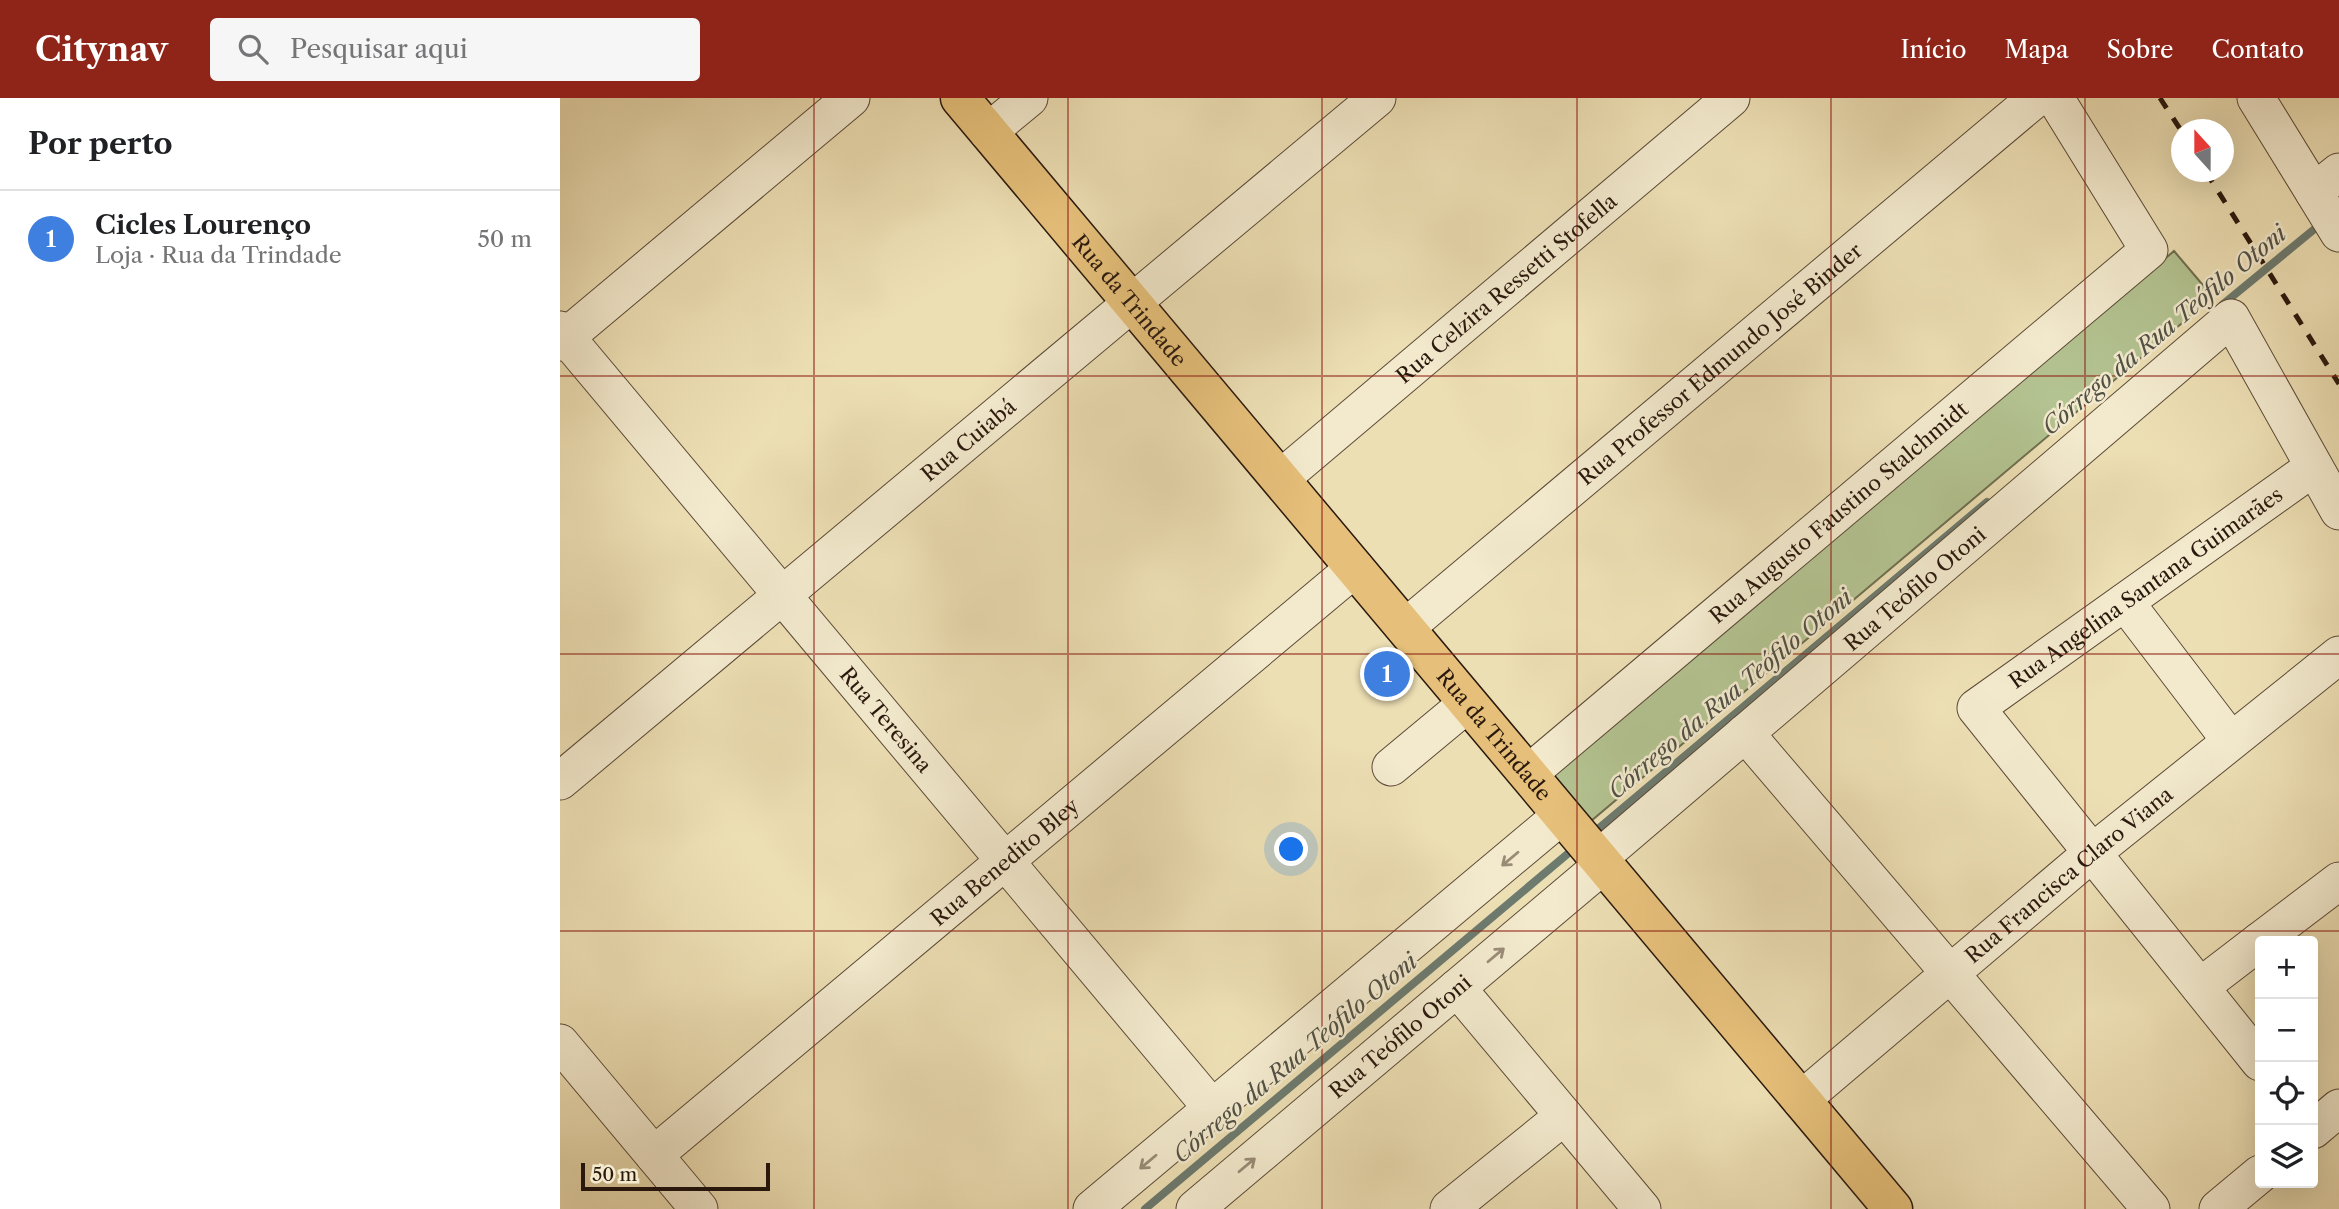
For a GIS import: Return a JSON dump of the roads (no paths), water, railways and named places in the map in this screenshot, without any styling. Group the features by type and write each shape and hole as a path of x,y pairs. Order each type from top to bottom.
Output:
{"main road":[{"name":"Rua da Trindade","path":"960,98 1893,1209"}],"street":[{"path":"562,336 851,98"},
{"path":"988,132 1029,98"},
{"name":"Rua Cuiabá","path":"560,781 1377,98"},
{"name":"Rua Celzira Ressetti Stofella","path":"1280,480 1731,98"},
{"name":"Rua Professor Edmundo José Binder","path":"1405,628 2036,98"},
{"name":"Rua Augusto Faustino Stalchmidt","path":"1528,774 2149,250 2055,98"},
{"path":"2256,98 2329,201"},
{"name":"Rua Teófilo Otoni","path":"1195,1209 1457,988 1745,733 2231,318 2307,450 2314,467"},
{"name":"Rua Teresina","path":"562,336 1212,1108"},
{"path":"2314,467 2339,511"},
{"name":"Rua Angelina Santana Guimarães","path":"2092,853 1976,708 2314,467"},
{"name":"Rua Benedito Bley","path":"654,1155 1355,568"},
{"path":"2125,602 2231,741"},
{"name":"Rua Francisca Claro Viana","path":"1801,1100 2092,853 2339,655"},
{"path":"1391,767 1468,703"},
{"path":"1745,733 2151,1209"},
{"path":"1092,1209 1562,815"},
{"path":"2092,853 2255,1056"},
{"path":"2267,936 2339,881"},
{"path":"2200,987 2255,945"},
{"path":"1457,988 1642,1209"},
{"path":"560,1043 699,1209"},
{"path":"1449,1209 1564,1116"},
{"path":"2218,1209 2255,1178"}],"waterway":[{"name":"Córrego da Rua Teófilo Otoni","path":"2222,305 2323,222"},
{"name":"Córrego da Rua Teófilo Otoni","path":"1592,834 1987,502"},
{"name":"Córrego da Rua Teófilo Otoni","path":"1145,1209 1577,846"}],"railway":[{"path":"2160,98 2174,119"},
{"path":"2212,182 2339,384"}],"place":[{"name":"Cicles Lourenço","path":"1387,674"}]}
